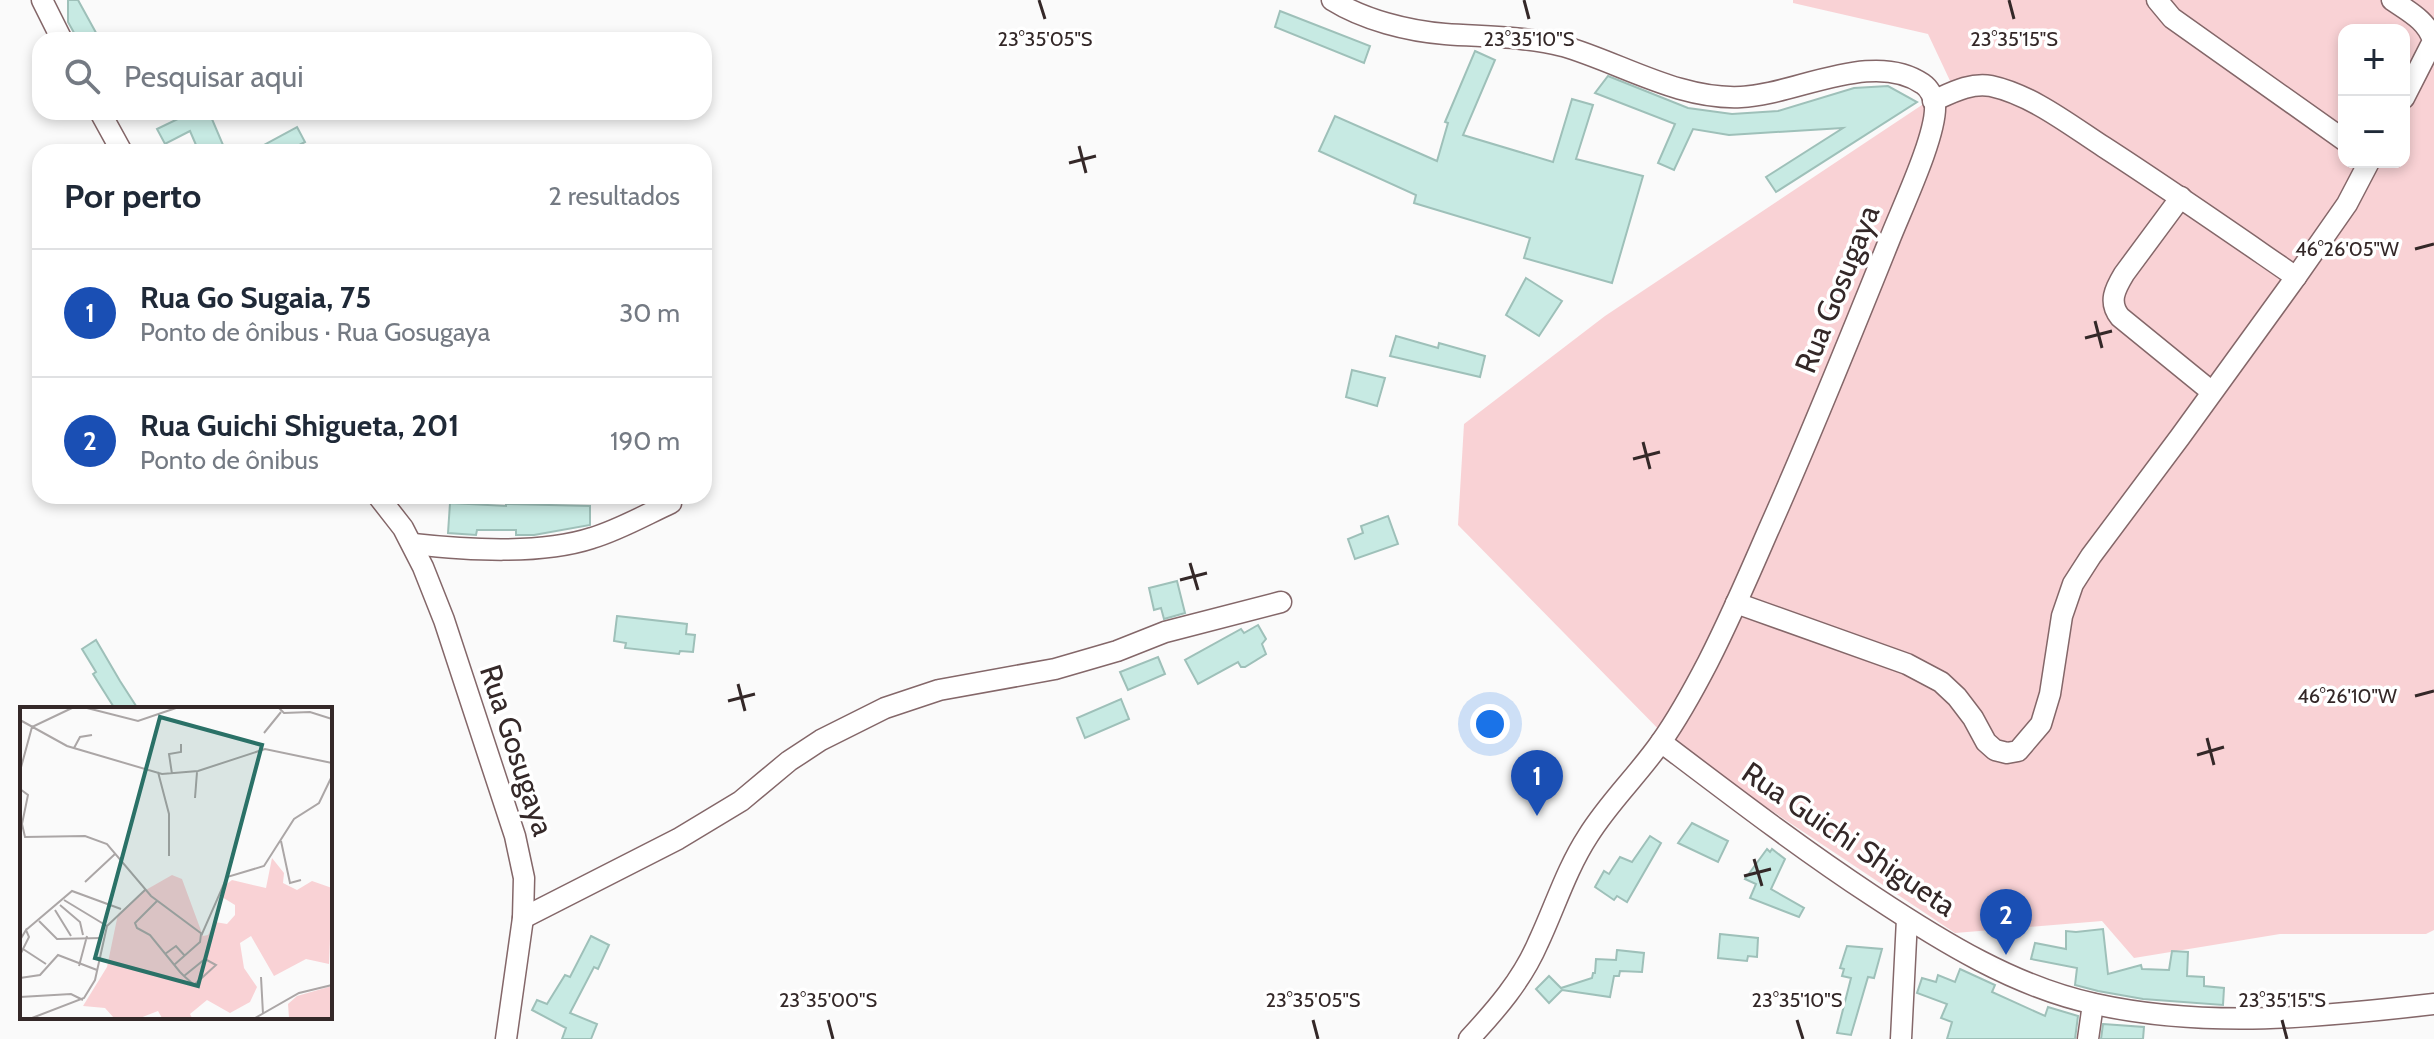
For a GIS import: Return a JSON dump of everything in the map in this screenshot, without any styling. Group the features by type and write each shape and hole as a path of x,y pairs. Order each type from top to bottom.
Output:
{"street":[{"path":"42,0 58,32"},
{"path":"1332,0 1374,19 1439,34 1523,39 1558,45 1605,59 1681,89 1717,96 1743,98 1854,73 1877,71 1901,74 1923,84 1933,101 1978,85 2011,92 2042,108 2181,197 2296,277"},
{"path":"2157,0 2172,18 2338,136"},
{"path":"2392,0 2421,20 2433,41 2405,96"},
{"name":"Rua Gosugaya","path":"1469,1039 1501,1005 1536,948 1571,864 1589,832 1661,742 1707,663 1736,603 1855,325 1920,163 1930,130 1933,101"},
{"path":"104,120 118,144"},
{"path":"1736,603 1907,664 1941,682 1957,697 1986,742 1995,750 2007,753 2018,751 2041,724 2050,694 2062,616 2073,584 2296,277 2347,204 2366,168"},
{"path":"2181,197 2124,274 2116,287 2113,302 2120,317 2212,392"},
{"name":"Rua Gosugaya","path":"384,504 413,544 444,620 511,823 524,878 523,918 506,1039"},
{"path":"413,544 464,550 571,544 594,538 669,504"},
{"path":"523,918 678,839 741,801 789,761 821,740 885,708 939,690 1055,669 1117,651 1165,632 1281,602"},
{"name":"Rua Guichi Shigueta","path":"1661,742 1829,867 1907,919 1968,954 2035,986 2093,1004 2224,1030 2434,1004"},
{"path":"1901,1039 1907,919"},
{"path":"2088,1039 2093,1004"}],"shaded area":[{"path":"1793,0 2434,0 2434,930 2426,934 2280,934 2134,958 2102,921 1955,933 1676,747 1458,525 1464,424 1605,316 1952,85 1928,34 1793,3"}],"building":[{"path":"68,0 78,0 96,32 74,32 68,22"},
{"path":"1280,11 1370,46 1364,63 1275,27"},
{"path":"1475,51 1495,60 1463,135 1553,162 1572,99 1593,105 1576,159 1643,176 1612,283 1524,258 1530,238 1414,203 1416,195 1319,151 1335,116 1437,161 1448,123 1445,122"},
{"path":"1608,76 1688,108 1732,114 1778,111 1854,88 1888,86 1917,102 1776,192 1766,177 1843,128 1729,135 1693,129 1674,170 1658,163 1675,124 1595,93"},
{"path":"176,120 212,120 223,144 196,144 190,131 165,144 157,129"},
{"path":"297,127 305,142 301,144 266,144"},
{"path":"1526,278 1562,301 1539,336 1506,315"},
{"path":"1396,336 1438,348 1439,343 1485,356 1480,377 1390,356"},
{"path":"1352,370 1385,378 1377,406 1346,397"},
{"path":"450,504 590,506 590,525 534,535 516,535 516,530 477,530 476,535 448,533"},
{"path":"1388,516 1398,544 1355,559 1348,539 1363,533 1361,526"},
{"path":"1177,581 1185,613 1164,619 1161,608 1154,610 1149,588"},
{"path":"617,616 687,624 686,634 695,635 693,652 680,651 679,654 625,648 626,643 614,641"},
{"path":"1258,625 1266,639 1262,644 1266,654 1245,667 1238,662 1198,684 1185,660 1241,629 1244,633"},
{"path":"96,640 137,707 114,707 82,649"},
{"path":"1158,657 1165,674 1128,690 1120,672"},
{"path":"1121,699 1129,719 1085,738 1077,718"},
{"path":"1692,823 1728,841 1718,862 1678,843"},
{"path":"1650,836 1661,843 1627,902 1617,896 1614,900 1595,887 1604,871 1609,874 1620,857 1632,862"},
{"path":"1767,849 1770,852 1772,849 1785,859 1771,889 1804,908 1799,917 1750,898 1756,884 1745,879"},
{"path":"2103,929 2108,974 2141,965 2142,969 2169,970 2172,951 2188,952 2187,976 2204,977 2204,986 2224,988 2223,1005 2143,999 2098,991 2075,985 2077,968 2031,959 2035,943 2066,949 2066,931"},
{"path":"1720,934 1758,938 1757,957 1748,956 1747,961 1718,958"},
{"path":"591,936 609,945 570,1013 597,1024 591,1039 562,1039 566,1028 532,1010 537,1000 547,1004 565,975 570,977"},
{"path":"1847,946 1882,949 1874,978 1868,977 1851,1035 1837,1033 1851,978 1842,976 1844,969 1840,968"},
{"path":"1617,950 1644,953 1642,972 1620,971 1619,976 1614,976 1610,997 1562,990 1549,1003 1536,989 1549,976 1561,988 1592,978 1596,959 1616,960"},
{"path":"1960,969 1995,985 1992,992 2045,1016 2048,1007 2078,1016 2075,1039 1947,1039 1952,1022 1941,1018 1947,1004 1917,993 1922,978 1936,982 1938,975 1955,982"},
{"path":"2103,1024 2144,1027 2143,1039 2101,1039"}],"place":[{"name":"Rua Go Sugaia, 75","path":"1537,816"},
{"name":"Rua Guichi Shigueta, 201","path":"2006,955"}]}
